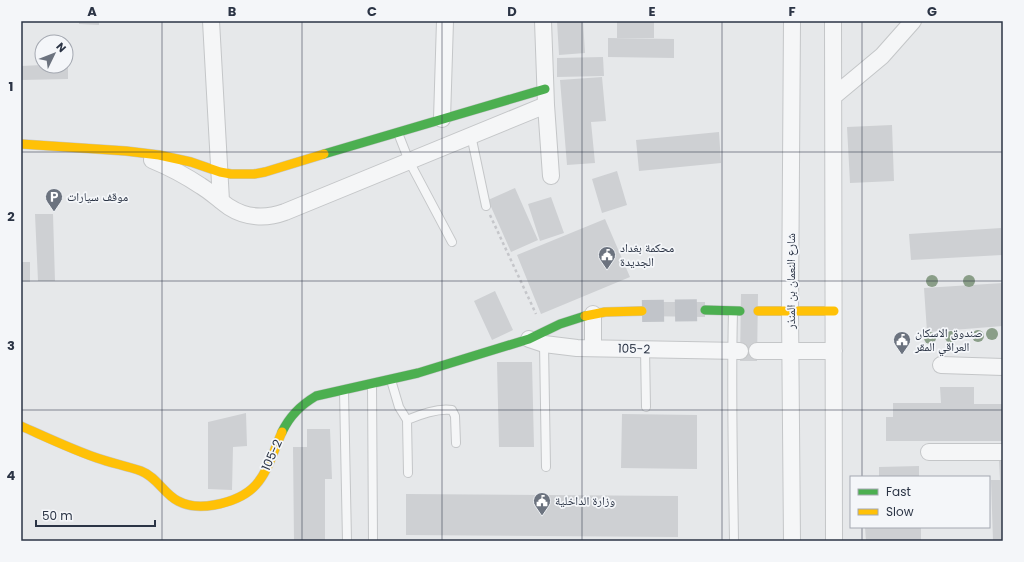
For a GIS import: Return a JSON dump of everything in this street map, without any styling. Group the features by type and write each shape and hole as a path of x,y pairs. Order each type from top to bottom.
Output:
{"street":[{"path":"211,21 221,201"},
{"path":"442,119 444,21"},
{"path":"543,21 545,89 552,176"},
{"name":"شارع النعمان بن المنذر","path":"792,21 790,311 792,541"},
{"path":"833,21 834,541"},
{"path":"834,96 882,56 913,21"},
{"path":"21,144 126,151 159,155 191,162 220,172 242,175 254,174 545,89"},
{"path":"126,151 176,171 192,180 229,207 238,211 257,216 276,215 546,105"},
{"path":"705,310 737,311"},
{"path":"544,337 565,322 593,314 642,311"},
{"path":"758,312 834,311"},
{"path":"593,314 594,348"},
{"name":"105-2","path":"21,426 98,458 150,475 170,496 178,502 197,506 234,500 246,494 257,484 265,473 284,427 290,417 297,409 316,396 418,373 529,339 544,337 566,347 736,351"},
{"path":"757,351 834,351"},
{"path":"941,365 1003,367"},
{"path":"929,452 1003,452"}],"lane":[{"path":"397,132 409,161 452,242"},
{"path":"471,135 486,206"},
{"path":"734,541 733,460 737,311"},
{"path":"544,337 546,466"},
{"path":"645,349 646,407"},
{"path":"390,379 399,407 407,420 408,473"},
{"path":"372,384 373,541"},
{"path":"344,390 347,541"},
{"path":"407,420 420,414 446,409 452,410 455,416 456,443"}],"path":[{"path":"486,206 544,337"}],"building":[{"path":"79,21 99,21 99,25 79,24"},
{"path":"557,21 583,21 585,53 559,55"},
{"path":"617,21 654,21 654,38 617,38"},
{"path":"608,38 674,39 674,58 608,57"},
{"path":"603,57 604,76 557,77 557,58"},
{"path":"34,65 34,74 68,74 68,79 21,80 21,66"},
{"path":"602,77 606,121 591,122 595,163 567,165 560,80"},
{"path":"892,125 894,181 850,183 847,127"},
{"path":"719,132 721,163 639,171 636,140"},
{"path":"617,171 627,205 602,213 592,179"},
{"path":"515,188 538,240 511,252 488,200"},
{"path":"551,197 564,233 540,241 528,204"},
{"path":"35,214 53,214 55,281 38,281"},
{"path":"605,219 630,277 541,314 517,255"},
{"path":"1001,228 1002,255 911,260 909,234"},
{"path":"21,262 30,262 30,282 21,282"},
{"path":"1003,283 1003,326 927,332 924,288"},
{"path":"495,291 513,330 492,340 474,301"},
{"path":"741,294 758,294 757,361 740,361"},
{"path":"642,302 705,302 705,317 642,316"},
{"path":"497,362 532,362 534,447 499,447"},
{"path":"940,387 974,387 974,404 1003,404 1003,441 886,441 886,417 893,417 893,403 941,403"},
{"path":"246,413 247,446 233,447 232,490 208,489 208,422"},
{"path":"622,414 697,415 697,469 621,468"},
{"path":"307,429 330,429 332,479 325,479 325,541 294,541 293,447 307,447"},
{"path":"999,461 1003,461 1003,541 993,541 991,480 1000,480"},
{"path":"919,466 919,476 879,476 879,467"},
{"name":"وزارة الداخلية","path":"406,494 678,496 678,537 406,535"},
{"path":"865,528 921,528 921,541 866,541"}],"tunnel":[{"path":"642,311 705,310"}],"traffic: fast":[{"path":"324,154 545,89"},
{"path":"705,310 740,311"},
{"path":"282,432 296,411 316,396 418,373 529,339 560,324 585,316"}],"traffic: slow":[{"path":"21,144 126,151 159,155 191,162 220,172 231,174 254,174 265,172 324,154"},
{"path":"585,316 605,312 642,311"},
{"path":"758,311 834,311"},
{"path":"21,426 102,460 141,471 152,477 178,501 201,506 214,505 230,501 253,488 266,470 282,432"}],"place":[{"name":"موقف سيارات","path":"54,212"},
{"name":"محكمة بغداد الجديدة","path":"607,270"},
{"name":"صندوق الاسكان العراقي المقر","path":"902,355"},
{"name":"وزارة الداخلية","path":"542,516"}]}
